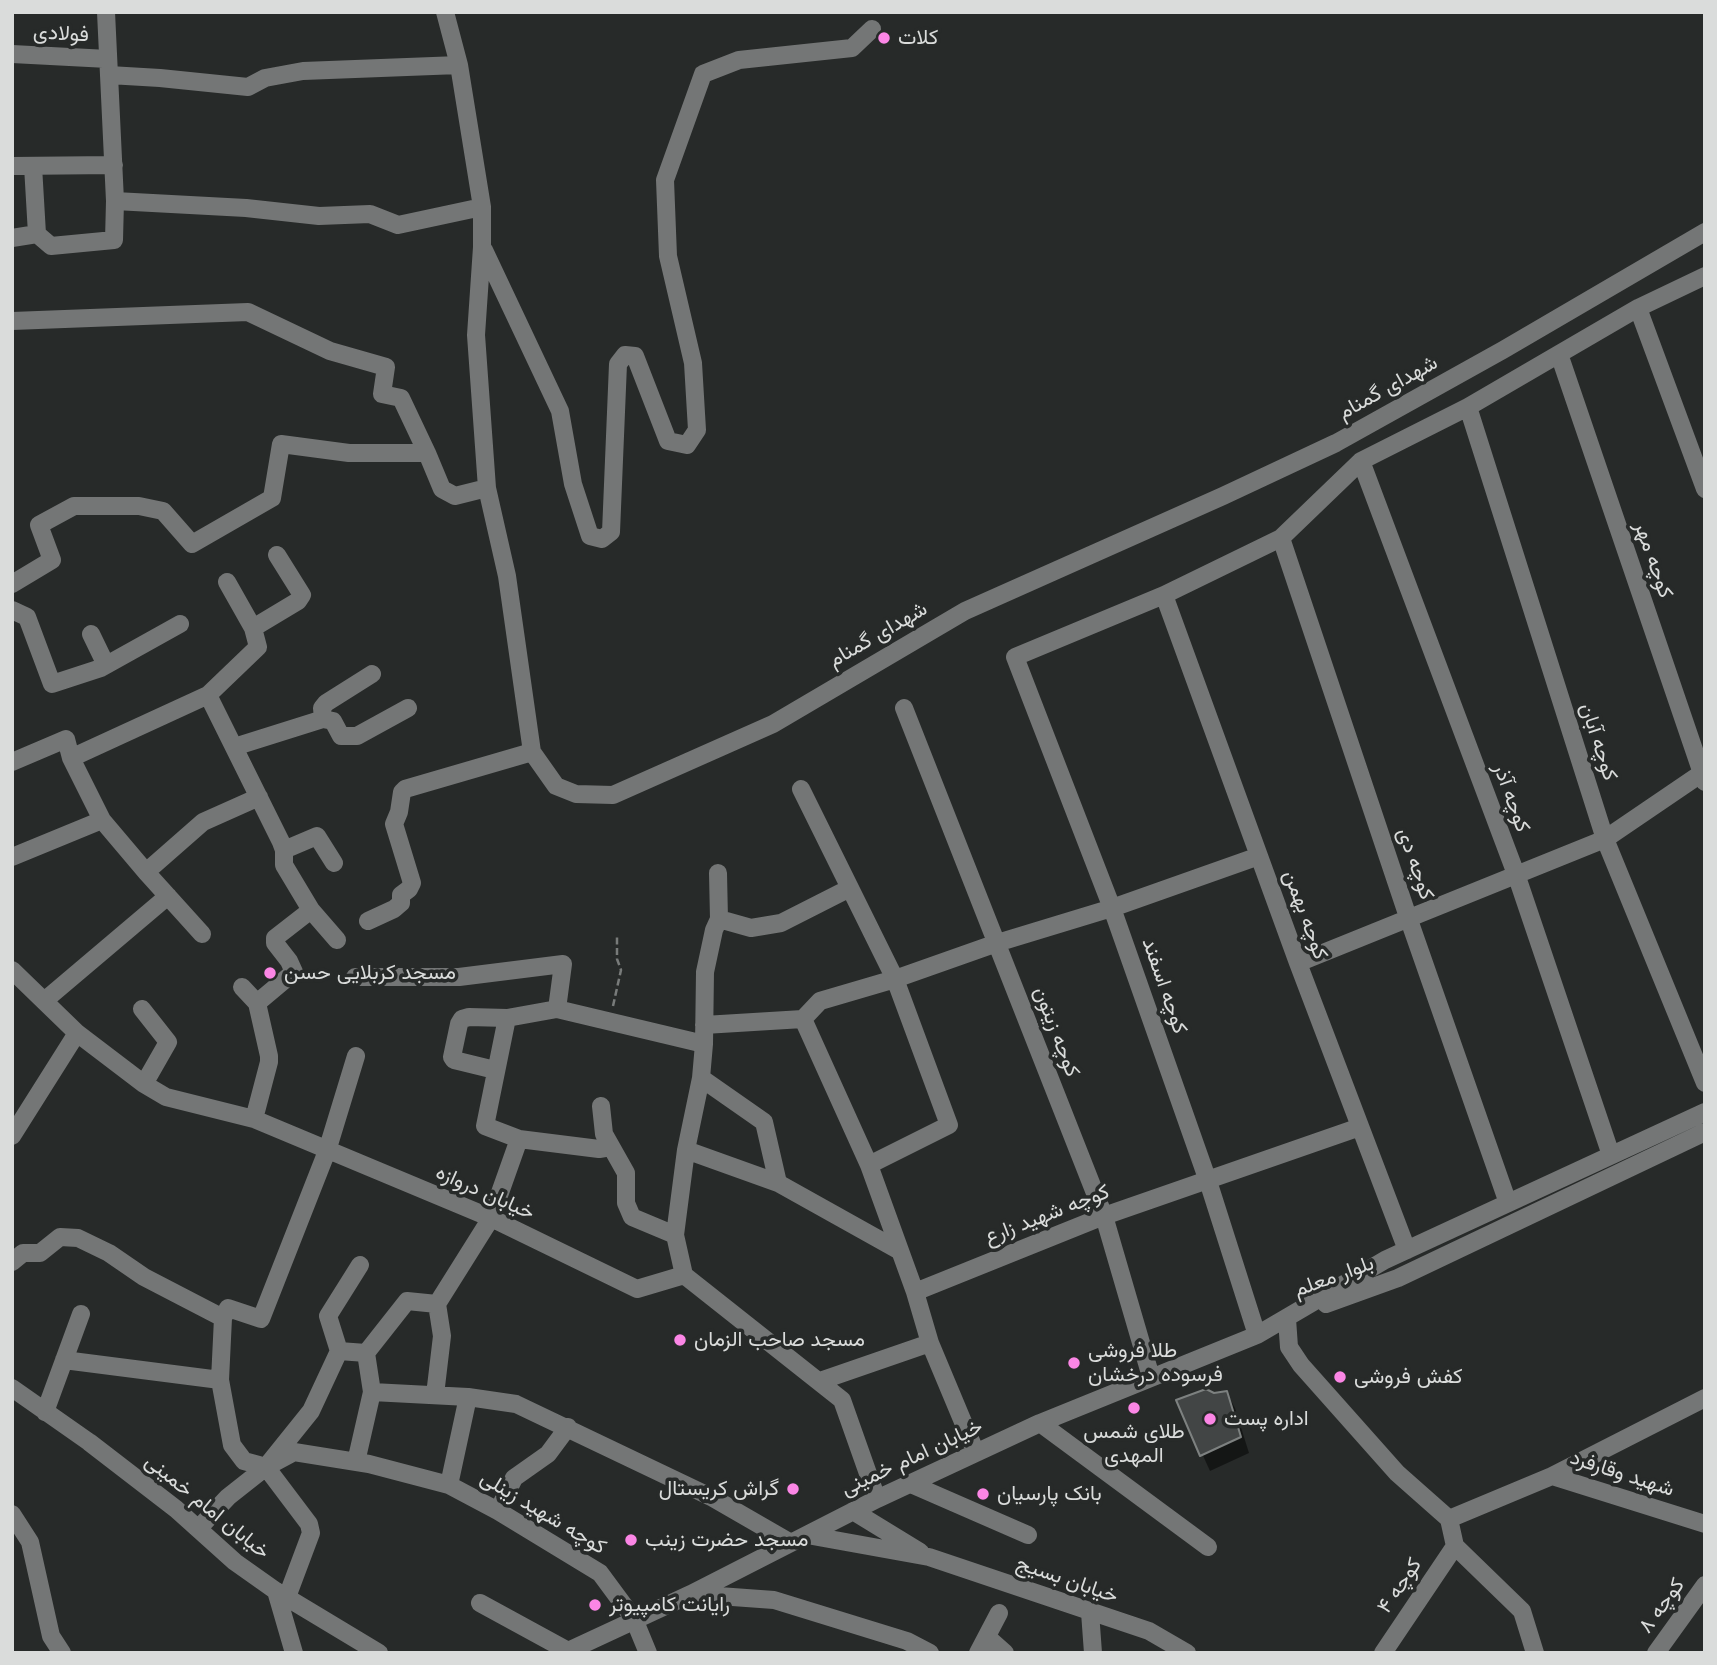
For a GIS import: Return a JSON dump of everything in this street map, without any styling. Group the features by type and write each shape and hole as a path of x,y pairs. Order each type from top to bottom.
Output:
{"street":[{"path":"33,166 37,234 51,246 114,240 114,165 106,12"},
{"name":"شهدای گمنام","path":"445,12 459,65 482,207 482,247 475,335 488,488 507,576 532,752 556,786 576,794 613,795 773,724 965,611 1336,443 1503,350 1705,232"},
{"path":"482,247 560,411 573,484 590,536 602,539 611,531 618,364 625,355 635,356 668,441 687,445 697,430 693,363 668,256 665,180 704,74 738,60 852,48 872,29"},
{"name":"فولادی","path":"12,54 108,67 160,78 248,87 265,78 303,71 459,65"},
{"path":"12,166 114,165"},
{"path":"115,201 246,208 319,216 370,214 397,225 482,207"},
{"path":"12,238 37,234"},
{"path":"1164,595 1281,538 1361,461 1468,407 1637,308 1705,276"},
{"path":"1637,308 1705,489"},
{"path":"12,321 248,312 330,351 386,367 382,394 401,398 442,489 455,496 488,488"},
{"name":"کوچه مهر","path":"1559,354 1704,775"},
{"name":"کوچه آبان","path":"1468,407 1605,839 1705,1083"},
{"path":"12,584 52,560 39,525 74,506 139,506 163,511 192,544 272,498 281,444 349,453 427,453"},
{"name":"کوچه آذر","path":"1361,461 1516,874 1611,1155"},
{"name":"کوچه دی","path":"1281,538 1408,917 1508,1203"},
{"path":"253,628 302,596 277,555"},
{"path":"71,758 208,695 258,647 253,628 227,582"},
{"name":"کوچه اسفند","path":"1164,595 1015,657 1112,908 1208,1181 1257,1335"},
{"name":"کوچه بهمن","path":"1164,595 1407,1250"},
{"path":"12,610 27,617 51,684 106,665 180,624"},
{"path":"91,634 106,665"},
{"path":"323,719 322,708 326,704 372,674"},
{"path":"208,695 284,850 284,865 310,910 337,940"},
{"path":"234,747 323,719 333,720 341,736 357,736 408,708"},
{"name":"کوچه زیتون","path":"904,709 1104,1216 1151,1377"},
{"path":"12,762 66,739 71,758 103,820 202,934"},
{"path":"368,921 401,903 401,895 412,883 394,824 400,812 402,792 532,752"},
{"path":"1298,962 1605,839 1704,775"},
{"path":"801,789 895,979 948,1125 869,1166"},
{"path":"146,872 203,822 259,797"},
{"path":"12,857 103,820"},
{"path":"284,850 317,835 334,863"},
{"path":"704,1025 803,1019 820,1001 1112,908 1259,856"},
{"path":"718,873 719,919 705,972 701,1077 686,1150 675,1235 684,1275 842,1400 877,1499"},
{"path":"719,919 751,928 780,923 850,888"},
{"path":"44,1001 168,896"},
{"path":"257,1003 294,972 275,943 275,938 310,910"},
{"path":"355,977 459,977 563,964 556,1009"},
{"name":"خیابان دروازه","path":"12,970 77,1033 166,1097 254,1119 491,1218 637,1289 684,1275"},
{"path":"242,986 257,1003 269,1062 254,1119"},
{"path":"142,1009 168,1042 145,1084"},
{"path":"495,1070 454,1060 452,1057 462,1020 469,1017 507,1018 556,1009 704,1044"},
{"path":"507,1018 485,1126 519,1139 599,1149 609,1143"},
{"path":"803,1019 869,1166 915,1293 930,1343 976,1453"},
{"path":"12,1136 77,1033"},
{"path":"293,1653 281,1594 310,1533 309,1524 266,1467 244,1461 232,1446 220,1380 223,1318 228,1308 261,1319 327,1151 355,1056"},
{"path":"701,1077 764,1122 778,1182"},
{"path":"601,1106 604,1134 626,1173 626,1203 632,1217 675,1235"},
{"name":"بلوار معلم","path":"1287,1319 1385,1260 1705,1112"},
{"name":"کوچه شهید زارع","path":"915,1293 1104,1216 1360,1127"},
{"name":"بلوار معلم","path":"1287,1319 1398,1278 1705,1132"},
{"path":"435,1395 443,1336 437,1304 491,1218 519,1139"},
{"path":"686,1150 778,1182 898,1250"},
{"path":"12,1262 23,1253 40,1253 60,1237 78,1238 223,1318"},
{"path":"198,1529 228,1497 266,1467 311,1411 339,1351 328,1316 360,1265"},
{"path":"355,1462 372,1392 366,1353 407,1301 437,1304"},
{"path":"45,1412 81,1314"},
{"path":"1287,1319 1289,1347 1301,1365 1397,1473 1449,1520 1455,1546 1522,1611 1535,1653"},
{"name":"خیابان امام خمینی","path":"566,1652 691,1594 877,1499 1040,1423 1257,1335 1287,1319"},
{"path":"820,1381 930,1343"},
{"path":"339,1351 366,1353"},
{"path":"64,1360 220,1380"},
{"name":"خیابان امام خمینی","path":"12,1388 89,1442 235,1562 281,1594 379,1653"},
{"name":"خیابان بسیج","path":"372,1392 468,1397 516,1404 799,1539 929,1557 1149,1631 1187,1653"},
{"path":"449,1485 468,1397"},
{"path":"1552,1476 1705,1398"},
{"path":"1040,1423 1208,1546"},
{"path":"498,1511 514,1478 548,1454 568,1427"},
{"name":"کوچه شهید زینلی","path":"266,1467 294,1452 355,1462 449,1485 498,1511 600,1573 634,1619 648,1653"},
{"name":"شهید وقارفرد","path":"1449,1520 1552,1476 1705,1524"},
{"path":"911,1484 1028,1535"},
{"name":"خیابان بسیج","path":"853,1511 929,1557"},
{"path":"12,1514 30,1542 51,1636 62,1653"},
{"name":"کوچه ۴","path":"1383,1653 1455,1546"},
{"name":"کوچه ۸","path":"1656,1653 1705,1585"},
{"path":"691,1594 774,1600 907,1641 930,1653"},
{"path":"480,1603 566,1652"},
{"path":"1090,1612 1093,1653"},
{"path":"999,1613 983,1645 1005,1653"}],"path":[{"path":"609,1023 621,970 617,960 617,935"}],"building":[{"name":"اداره پست","path":"1206,1389 1214,1393 1227,1391 1241,1437 1200,1456 1176,1400"}],"place":[{"name":"کلات","path":"884,38"},
{"name":"مسجد کربلایی حسن","path":"270,973"},
{"name":"مسجد صاحب الزمان","path":"680,1340"},
{"name":"طلا فروشی فرسوده درخشان","path":"1074,1363"},
{"name":"کفش فروشی","path":"1340,1377"},
{"name":"طلای شمس المهدی","path":"1134,1408"},
{"name":"اداره پست","path":"1210,1419"},
{"name":"گراش کریستال","path":"793,1489"},
{"name":"بانک پارسیان","path":"983,1494"},
{"name":"مسجد حضرت زینب","path":"631,1540"},
{"name":"رایانت کامپیوتر","path":"595,1605"}]}
